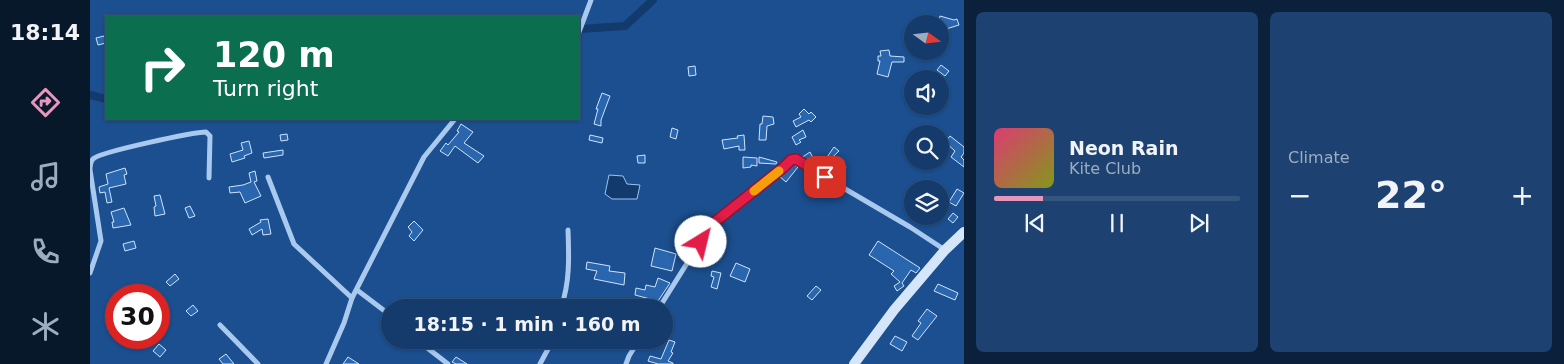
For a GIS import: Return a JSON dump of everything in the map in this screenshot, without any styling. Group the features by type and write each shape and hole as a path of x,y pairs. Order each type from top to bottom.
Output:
{"main road":[{"path":"854,364 894,310 945,250 964,232"}],"street":[{"path":"580,29 591,0"},
{"path":"326,364 344,323 352,298 424,157 454,120"},
{"path":"90,273 101,241 90,170 90,163 93,158 124,149 206,132 210,136 210,178"},
{"path":"665,299 711,225 794,159 910,227 945,250"},
{"path":"268,177 294,244 352,298"},
{"path":"564,299 569,271 568,230"},
{"path":"356,290 381,308"},
{"path":"220,325 258,364"},
{"path":"429,349 448,364"},
{"path":"540,364 548,349"},
{"path":"626,364 633,349"}],"water":[{"path":"609,175 623,176 627,184 640,185 637,199 612,199 605,194"}],"building":[{"path":"949,19 957,19 959,25 949,28"},
{"path":"104,36 105,43 98,45 96,38"},
{"path":"889,50 890,56 904,57 904,62 892,62 888,77 877,74 880,61 878,61 878,56 881,56 880,51"},
{"path":"941,65 948,70 937,70"},
{"path":"695,66 696,75 689,76 688,67"},
{"path":"602,93 610,96 601,120 601,126 594,124 598,109 596,109"},
{"path":"804,109 816,117 811,122 809,120 796,127 793,121 801,117 799,114"},
{"path":"763,116 773,117 774,124 767,126 766,140 759,140 760,124 762,124"},
{"path":"461,124 473,132 464,143 484,156 478,163 455,146 448,156 440,151 459,132 457,131"},
{"path":"672,128 678,130 676,139 670,137"},
{"path":"803,130 806,137 799,140 801,142 796,145 792,137"},
{"path":"287,134 288,140 281,141 280,135"},
{"path":"590,135 603,138 602,143 589,140"},
{"path":"744,135 745,150 739,150 739,146 724,149 722,140 738,138 737,136"},
{"path":"950,136 964,147 964,153 961,157 964,160 964,167 951,157 955,151 949,146"},
{"path":"249,141 252,153 244,156 245,158 232,162 230,154 243,150 241,143"},
{"path":"834,147 839,151 825,164 823,163"},
{"path":"283,150 283,155 264,158 263,153"},
{"path":"810,152 813,158 807,162 801,158"},
{"path":"645,155 645,163 638,163 637,156"},
{"path":"743,157 757,158 757,166 751,165 751,167 743,168"},
{"path":"759,157 777,162 776,164 759,163"},
{"path":"840,163 846,167 842,173 836,168"},
{"path":"794,164 798,167 786,182 779,176"},
{"path":"125,168 127,174 124,175 126,184 109,188 112,202 107,203 105,192 100,193 99,187 108,184 106,174"},
{"path":"255,171 257,181 254,182 261,196 245,203 240,192 230,193 229,187 251,182 249,173"},
{"path":"957,189 964,193 956,206 949,202"},
{"path":"160,195 165,214 155,216 154,196"},
{"path":"190,206 195,216 189,218 185,208"},
{"path":"124,208 131,225 113,228 112,222 114,222 111,212"},
{"path":"953,213 958,217 953,223 949,218"},
{"path":"268,219 271,234 263,235 262,229 252,235 249,229 261,222 260,220"},
{"path":"414,221 423,230 414,241 409,236 412,232 408,227"},
{"path":"678,234 685,236 683,244 677,242"},
{"path":"134,241 136,248 125,251 123,244"},
{"path":"878,241 920,268 916,273 911,270 902,283 904,286 897,291 894,286 900,282 891,274 894,271 869,255"},
{"path":"655,248 676,254 672,271 651,266"},
{"path":"587,262 610,266 609,271 625,273 624,285 594,279 597,271 586,269"},
{"path":"736,263 750,269 745,282 730,276"},
{"path":"712,271 721,273 717,289 711,287 714,277 711,276"},
{"path":"175,274 179,279 170,286 166,282"},
{"path":"658,278 670,283 659,299 635,295 636,288 645,290 646,285 655,287"},
{"path":"938,284 958,293 955,300 934,291"},
{"path":"816,286 821,290 812,300 807,296"},
{"path":"193,305 198,311 191,316 186,311"},
{"path":"927,309 937,316 918,340 912,336 921,323 918,321"},
{"path":"895,336 907,342 902,351 890,344"},
{"path":"155,349 166,350 160,357 153,351"},
{"path":"665,349 672,349 671,352 673,353 668,361 673,364 658,364 648,361 650,356 661,359"},
{"path":"226,354 234,364 223,364 219,359"},
{"path":"348,357 359,364 343,364"},
{"path":"456,357 467,364 452,362"}],"waterway":[{"path":"580,29 625,26 653,0"},
{"path":"90,95 105,99"}],"slow traffic":[{"path":"754,191 779,171"}],"route":[{"path":"701,242 711,225 791,160 796,159 825,177"}]}
